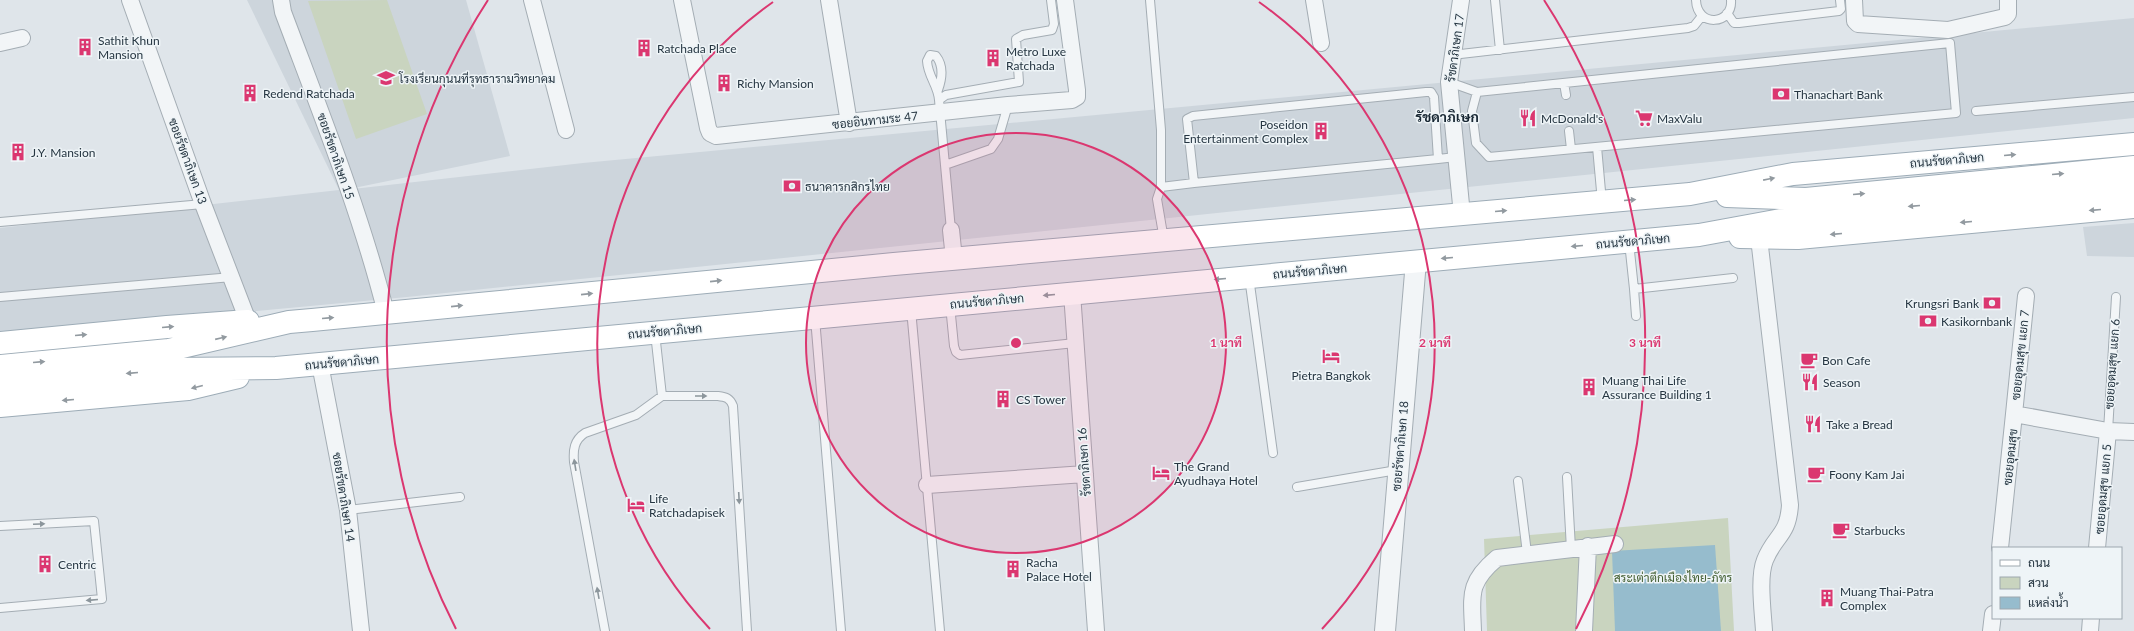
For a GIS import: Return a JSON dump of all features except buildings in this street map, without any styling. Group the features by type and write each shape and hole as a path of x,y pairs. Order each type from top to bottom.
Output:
{"main road":[{"name":"ถนนรัชดาภิเษก","path":"0,343 248,321 289,322 954,259 1690,194 1794,174 2134,144"},
{"name":"ถนนรัชดาภิเษก","path":"1690,194 1806,199 2134,167"},
{"name":"ถนนรัชดาภิเษก","path":"0,385 171,370 276,368 320,364 1699,235 1808,215 2134,186"},
{"name":"ถนนรัชดาภิเษก","path":"1699,235 1798,238 2134,206"},
{"name":"ถนนรัชดาภิเษก","path":"0,366 169,350 289,322"},
{"name":"ถนนรัชดาภิเษก","path":"0,406 188,389 276,368"}],"street":[{"name":"ซอยรัชดาภิเษก 13","path":"130,0 203,204 248,321"},
{"name":"ซอยรัชดาภิเษก 15","path":"281,0 283,12 336,154 378,280 386,313"},
{"path":"532,0 566,130"},
{"name":"ซอยอินทามระ 47","path":"682,0 710,133 716,136 849,123 939,106 1008,105 1072,100 1077,97 1065,0"},
{"path":"829,0 849,123"},
{"path":"1314,0 1321,43"},
{"name":"รัชดาภิเษก 17","path":"1462,0 1452,55 1449,82 1462,215"},
{"path":"1854,0 1855,21 1858,24 1949,37 2005,17 2008,14 2008,0"},
{"path":"0,43 22,38"},
{"path":"951,230 954,259"},
{"path":"1759,238 1790,505 1789,519 1785,530 1765,560 1762,571 1764,631"},
{"name":"ซอยรัชดาภิเษก 18","path":"1384,631 1416,261"},
{"name":"รัชดาภิเษก 16","path":"1072,293 1096,631"},
{"name":"ซอยอุดมสุข แยก 7","path":"2014,414 2026,296"},
{"name":"ซอยรัชดาภิเษก 14","path":"320,364 348,510 361,631"},
{"name":"ซอยอุดมสุข","path":"2000,547 2014,414 2108,431 2134,432"},
{"name":"ซอยอุดมสุข แยก 5","path":"2097,547 2108,431"},
{"path":"927,485 1085,474"},
{"path":"1474,631 1472,597 1475,582 1486,567 1497,558 1527,553 1615,544"},
{"path":"1584,631 1588,546"},
{"path":"1991,631 1992,619"},
{"path":"2090,631 2091,619"}],"lane":[{"path":"939,106 946,96 1019,82 1016,39 1023,35 1052,30 1054,24 1051,0"},
{"path":"1150,0 1162,130 1161,186 1157,199 1165,241"},
{"path":"1495,0 1500,50"},
{"path":"1696,0 1696,6 1702,16 1712,20 1718,19 1727,13 1731,0"},
{"path":"1727,13 1734,22 1739,23 1839,11 1841,9 1840,0"},
{"path":"1452,55 1688,28 1694,26 1702,16"},
{"path":"1449,82 1477,92 1949,37 1956,113 1489,157 1476,143 1472,111 1477,92"},
{"path":"1564,83 1566,95"},
{"path":"938,90 951,230"},
{"path":"1194,183 1187,125 1187,119 1193,116 1426,92 1431,92 1434,97 1438,159"},
{"path":"1976,111 2134,97"},
{"path":"945,165 992,149 998,139 1008,105"},
{"path":"1569,131 1571,149"},
{"path":"1596,147 1602,202"},
{"path":"1161,186 1456,157"},
{"path":"0,222 203,204"},
{"path":"1629,241 1636,316"},
{"path":"0,297 232,277"},
{"path":"1249,277 1273,454"},
{"path":"1634,289 1733,278"},
{"name":"ซอยอุดมสุข แยก 6","path":"2108,431 2116,297"},
{"path":"950,305 954,346 956,352 960,355 1075,342"},
{"path":"911,308 940,631"},
{"path":"815,317 841,631"},
{"path":"655,332 662,396"},
{"path":"605,631 573,451 580,437 591,431 636,415 662,396 718,396 726,397 731,400 733,406 747,631"},
{"path":"1297,487 1397,470"},
{"path":"1567,477 1571,548"},
{"path":"1518,481 1527,553"},
{"path":"348,510 460,497"},
{"path":"0,526 94,521 102,599 0,608"}],"shaded area":[{"path":"247,0 466,0 510,156 344,190 583,163 2134,18 2134,118 407,297 0,335 0,228 339,190"},
{"path":"2134,223 2134,257 2087,256 2083,227"}],"green space":[{"path":"387,0 427,114 356,139 308,1"},
{"name":"สระเต่าตึกเมืองไทย-ภัทร","path":"1728,518 1734,631 1487,631 1484,539"}],"water":[{"path":"1715,545 1721,631 1615,631 1612,551"}],"place":[{"name":"Sathit Khun Mansion","path":"85,47"},
{"name":"Ratchada Place","path":"644,48"},
{"name":"Metro Luxe Ratchada","path":"993,58"},
{"name":"โรงเรียนกุนนทีรุทธารามวิทยาคม","path":"386,78"},
{"name":"Richy Mansion","path":"724,83"},
{"name":"Redend Ratchada","path":"250,93"},
{"name":"Thanachart Bank","path":"1781,94"},
{"name":"McDonald's","path":"1528,118"},
{"name":"MaxValu","path":"1644,118"},
{"name":"Poseidon Entertainment Complex","path":"1321,131"},
{"name":"J.Y. Mansion","path":"18,152"},
{"name":"ธนาคารกสิกรไทย","path":"792,186"},
{"name":"Krungsri Bank","path":"1992,303"},
{"name":"Kasikornbank","path":"1928,321"},
{"name":"Pietra Bangkok","path":"1331,356"},
{"name":"Bon Cafe","path":"1809,360"},
{"name":"Season","path":"1810,382"},
{"name":"Muang Thai Life Assurance Building 1","path":"1589,387"},
{"name":"CS Tower","path":"1003,399"},
{"name":"Take a Bread","path":"1813,424"},
{"name":"The Grand Ayudhaya Hotel","path":"1161,473"},
{"name":"Foony Kam Jai","path":"1816,474"},
{"name":"Life Ratchadapisek","path":"636,505"},
{"name":"Starbucks","path":"1841,530"},
{"name":"Centric","path":"45,564"},
{"name":"Racha Palace Hotel","path":"1013,569"},
{"name":"Muang Thai-Patra Complex","path":"1827,598"}],"district":[{"name":"รัชดาภิเษก","path":"1447,116"}]}
